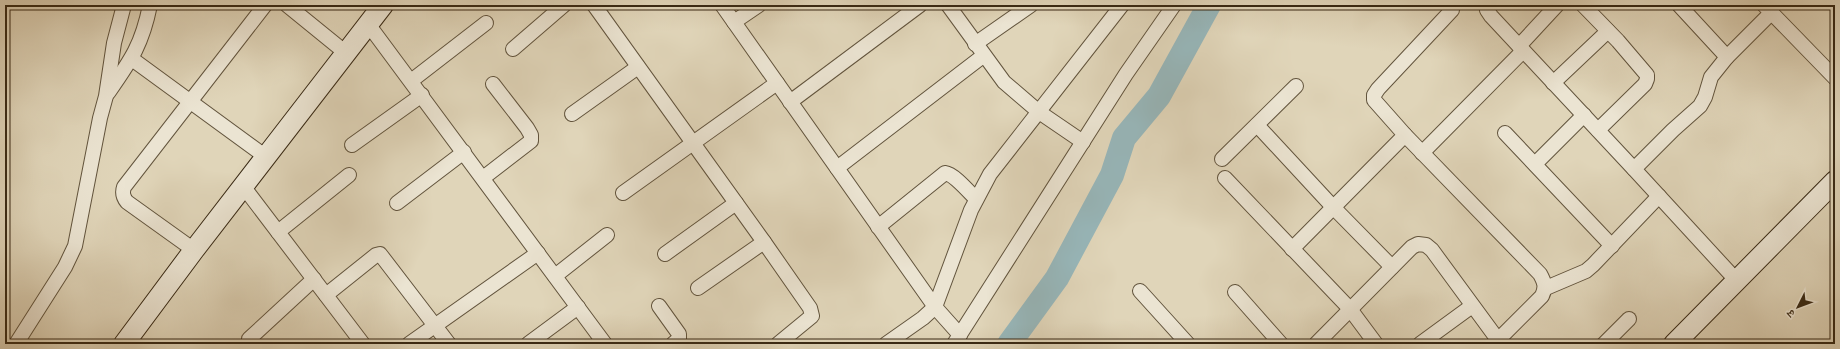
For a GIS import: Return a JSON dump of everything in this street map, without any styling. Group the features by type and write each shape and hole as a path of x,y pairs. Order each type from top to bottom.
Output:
{"street":[{"path":"16,344 73,252 79,229 96,135 106,96 114,43 124,5"},
{"path":"106,96 132,59 141,41 150,5"},
{"path":"194,250 128,202 123,197 122,192 124,187 265,5"},
{"path":"286,5 346,53"},
{"path":"124,344 194,250 382,5"},
{"path":"513,49 564,5"},
{"path":"594,5 810,308 812,316 778,344"},
{"path":"722,5 957,339 1126,74 1174,5"},
{"path":"734,22 759,5"},
{"path":"790,102 920,5"},
{"path":"948,5 1004,82 1039,112 1083,142"},
{"path":"837,168 980,50 1031,5"},
{"path":"886,344 923,318 935,307 976,199 990,174 1122,5"},
{"path":"1490,5 1487,10 1489,14 1737,280"},
{"path":"1422,153 1521,48 1557,5"},
{"path":"1583,5 1647,75 1645,84 1598,130"},
{"path":"1678,5 1727,57"},
{"path":"1634,169 1673,130 1700,106 1705,97 1711,77 1768,9 1835,78"},
{"path":"1452,10 1374,95 1374,100 1422,153 1540,274 1546,288"},
{"path":"411,80 486,23"},
{"path":"368,24 606,344"},
{"path":"1553,83 1608,31"},
{"path":"132,59 266,157"},
{"path":"572,114 638,67"},
{"path":"622,193 694,144 777,83"},
{"path":"483,178 531,141 532,135 493,84"},
{"path":"1222,159 1296,86"},
{"path":"352,144 422,95"},
{"path":"1535,164 1584,115"},
{"path":"1257,125 1333,207 1392,267"},
{"path":"1505,133 1612,246"},
{"path":"1292,249 1405,135"},
{"path":"397,203 464,152"},
{"path":"878,227 945,173 949,173 955,178 976,199"},
{"path":"278,232 349,175"},
{"path":"1225,178 1350,309 1376,344"},
{"path":"1674,344 1835,181"},
{"path":"243,186 326,295 356,342"},
{"path":"1316,344 1412,247 1418,244 1426,245 1432,250 1499,342 1542,296 1546,288 1586,271 1593,266 1659,196"},
{"path":"665,254 736,203"},
{"path":"555,276 607,235"},
{"path":"698,288 764,242"},
{"path":"408,344 538,253"},
{"path":"326,295 373,257 380,254 449,344"},
{"path":"248,339 314,279"},
{"path":"1140,291 1188,344"},
{"path":"1235,292 1281,344"},
{"path":"659,306 679,334 679,339 673,344"},
{"path":"1420,344 1472,306"},
{"path":"528,344 578,307"},
{"path":"1604,344 1629,319"}],"waterway":[{"path":"1009,344 1057,278 1112,175 1124,138 1159,96 1209,5"}]}
